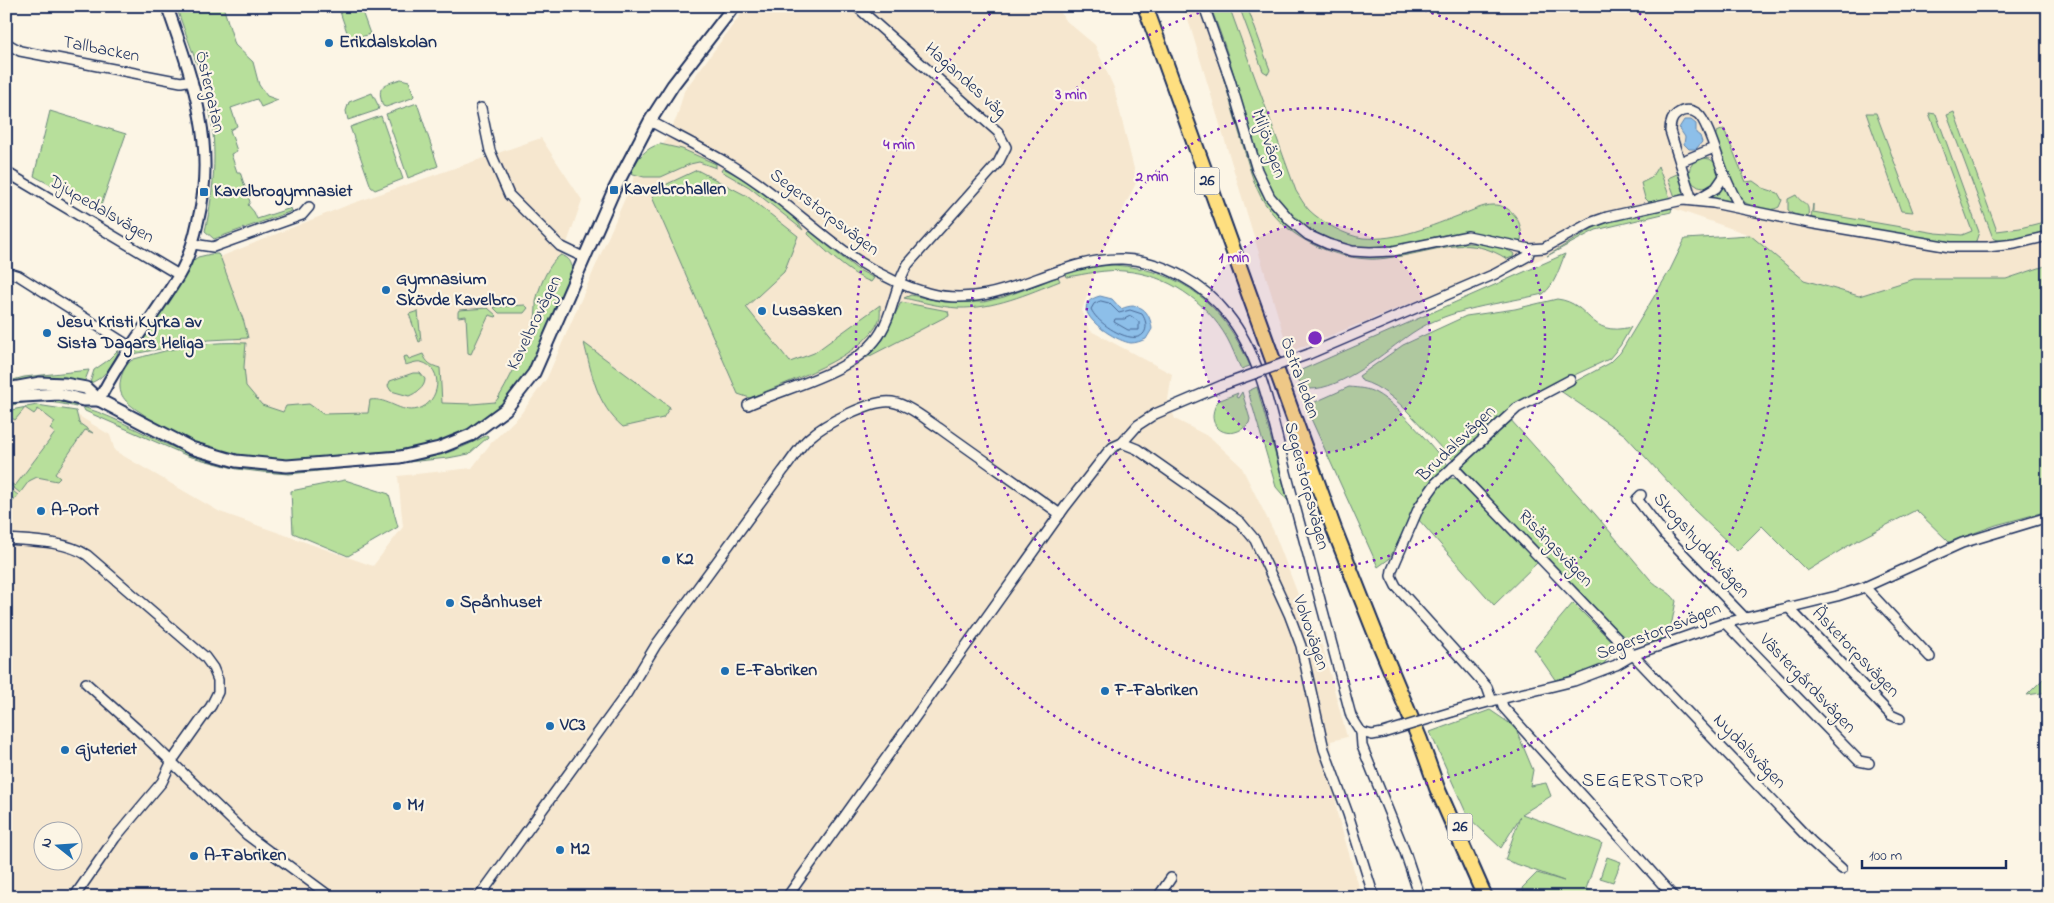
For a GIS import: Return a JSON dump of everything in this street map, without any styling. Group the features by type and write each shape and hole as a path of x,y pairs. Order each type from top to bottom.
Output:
{"highway":[{"name":"Östra leden","path":"1145,6 1334,529 1427,759 1440,797 1485,897"},
{"name":"Östra leden","path":"1427,759 1441,785 1492,897"}],"main road":[{"name":"Kavelbrovägen","path":"6,396 14,388 40,383 65,384 86,388 100,400 191,448 236,461 286,466 400,457 440,448 472,435 506,409 534,373 614,190 650,121 673,85 734,6"}],"street":[{"name":"Östergatan","path":"100,400 131,347 179,275 192,244 204,192 205,166 202,118 192,80 167,6"},
{"name":"Hagandes väg","path":"856,6 998,132 1006,147 998,163 908,264 898,283"},
{"name":"Miljövägen","path":"1204,6 1230,80 1257,170 1270,197 1290,220 1308,235 1328,244 1370,252 1393,251 1468,236 1530,249"},
{"name":"Tallbacken","path":"6,43 20,51 181,82 192,80"},
{"path":"480,108 490,151 509,195 560,246 585,258"},
{"path":"1694,200 1670,131 1670,124 1677,113 1685,110 1692,110 1703,119 1725,175 1741,208"},
{"name":"Segerstorpsvägen","path":"650,121 732,166 781,201 868,269 898,283 929,293 965,298 1002,292 1066,268 1095,261 1123,259 1149,263 1176,273 1207,293 1228,314 1251,352 1265,394 1351,716 1361,732 1372,735 1383,734 1452,712 1574,681 1616,665 1633,654 1725,623 1865,587 1962,543 2048,517"},
{"path":"1680,162 1714,148"},
{"name":"Djupedalsvägen","path":"6,172 179,275"},
{"path":"1694,200 1716,188 1725,175"},
{"path":"787,897 1060,514 1106,453 1122,443 1138,425 1155,414 1223,385 1309,354 1495,274 1528,256 1530,249 1544,248 1590,223 1607,217 1683,200 1694,200 1741,208 1950,247 1987,247 2015,244 2048,236"},
{"path":"192,244 213,247 302,215 309,207"},
{"path":"6,272 19,276 131,347"},
{"path":"748,405 810,380 863,354 874,344 883,330 898,283"},
{"name":"Brudalsvägen","path":"1496,700 1487,687 1396,586 1391,576 1394,562 1419,507 1436,483 1517,408 1570,380"},
{"path":"479,897 627,693 656,645 789,464 805,443 817,432 853,413 874,405 884,402 901,405 954,439 1060,514"},
{"name":"Volvovägen","path":"1122,443 1137,449 1214,503 1240,522 1255,540 1289,614 1301,646 1324,749 1348,814 1374,897"},
{"name":"Risängsvägen","path":"1453,467 1633,654"},
{"name":"Skogshyddevägen","path":"1641,495 1637,499 1665,535 1745,618"},
{"path":"6,539 31,540 83,552 210,662 218,680 218,692 215,700 172,761 162,782 115,838 74,897"},
{"path":"1865,587 1930,657"},
{"name":"Äsketorpsvägen","path":"1788,607 1891,715 1900,719"},
{"name":"Västergårdsvägen","path":"1725,623 1859,761 1868,763"},
{"name":"Nydalsvägen","path":"1633,654 1811,841 1842,870"},
{"path":"86,683 172,761 254,841 331,897"},
{"path":"1496,700 1674,897"},
{"path":"1361,732 1362,746 1406,852 1420,897"},
{"path":"1158,897 1171,878"}],"shaded area":[{"path":"747,6 1058,6 1064,19 1095,45 1114,88 1137,181 1103,251 1082,310 1089,330 1172,374 1168,400 1175,419 1211,438 1241,466 1274,532 1304,610 1323,648 1347,737 1331,741 1337,813 1362,897 6,897 6,412 35,406 74,413 110,435 115,451 220,512 373,566 403,527 398,476 472,468 491,443 520,415 547,378 636,173 663,145 677,117 684,91"},
{"path":"1184,6 2048,6 2048,265 2006,279 1914,279 1887,289 1859,296 1804,280 1750,235 1672,208 1610,221 1595,227 1547,256 1513,272 1506,265 1289,352"},
{"name":"Gymnasium Skövde Kavelbro","path":"541,138 582,200 540,321 496,408 377,431 263,414 245,386 215,259 348,205"}],"green space":[{"path":"176,6 223,6 235,45 253,62 259,85 267,96 278,100 261,107 257,99 231,108 237,126 230,130 237,151 231,154 237,172 240,172 250,202 248,205 257,219 291,208 292,211 214,239 205,231 213,181 213,130 207,97"},
{"path":"338,6 360,6 370,34 350,41"},
{"path":"1198,6 1200,6 1209,29 1250,165 1257,182 1265,198 1290,226 1322,246 1358,256 1396,255 1445,245 1469,243 1504,249 1514,254 1513,257 1507,259 1481,247 1456,246 1402,256 1368,259 1337,254 1307,241 1293,232 1270,210 1257,189 1248,165 1225,84"},
{"path":"1210,6 1229,6 1296,191 1314,215 1334,228 1356,237 1376,238 1414,232 1481,207 1489,205 1499,206 1511,211 1515,216 1521,228 1521,241 1516,242 1489,235 1467,233 1449,234 1397,246 1357,247 1324,237 1295,218 1272,191 1260,167 1228,54"},
{"path":"1239,6 1247,6 1270,70 1268,74 1263,71"},
{"path":"401,79 409,81 414,96 386,107 383,106 380,94 383,87"},
{"path":"372,93 379,107 378,110 348,120 346,111 349,102"},
{"path":"417,103 438,166 408,178 386,114"},
{"path":"50,111 126,134 99,211 34,176"},
{"path":"1954,112 1997,231 2048,221 2048,231 2006,241 1993,238 1947,115"},
{"path":"1866,113 1876,113 1913,212 1901,211"},
{"path":"1929,113 1936,114 1979,232 1976,241 1947,241 1923,238 1811,218 1813,204 1813,212 1936,233 1962,235 1972,231"},
{"path":"381,116 403,179 375,190 371,187 350,127"},
{"path":"1724,129 1746,182 1753,181 1763,188 1778,193 1782,200 1779,207 1769,210 1758,208 1747,204 1739,198 1715,136 1717,132"},
{"path":"660,144 682,149 716,164 716,168 699,162 661,177 644,177 630,173 642,155 650,148"},
{"path":"1704,158 1715,162 1719,173 1715,184 1704,188 1693,184 1689,173 1693,162"},
{"path":"1658,166 1670,198 1649,202 1645,198 1641,183 1651,178"},
{"path":"723,168 779,203 803,230 749,187 721,171"},
{"path":"697,170 747,196 798,236 784,272 746,307 790,362 814,353 880,305 880,318 871,333 841,357 822,367 750,398 738,394 652,197 665,185"},
{"path":"1677,174 1681,176 1684,187 1682,194 1675,197 1668,178"},
{"path":"1725,186 1731,201 1712,197 1712,195"},
{"path":"1796,195 1807,205 1808,217 1793,214 1788,210 1788,199"},
{"path":"1672,208 1671,212 1596,230 1547,256 1595,227 1610,221"},
{"path":"809,231 857,269 874,278 871,282 854,273 838,261 808,234"},
{"path":"1750,235 1804,280 1859,296 1914,279 2006,279 2048,265 2048,511 1996,525 1949,542 1916,510 1856,541 1807,571 1762,526 1737,551 1693,509 1625,435 1559,390 1610,363 1620,353 1670,270 1685,239"},
{"path":"218,254 221,259 248,338 209,340 133,354 180,284 191,262 198,257"},
{"path":"1565,254 1554,281 1543,294 1458,312 1442,318 1412,333 1363,368 1322,388 1309,389 1299,381 1295,372 1304,375 1299,371"},
{"path":"561,255 570,261 573,270 538,354 526,374 499,409 468,431 440,442 396,450 316,459 286,460 250,457 213,449 178,436 134,408 121,393 120,384 125,367 134,359 187,346 210,343 246,343 244,367 246,386 262,405 283,412 286,406 309,404 323,414 368,413 370,400 383,401 405,409 418,409 425,406 435,393 437,386 434,371 429,365 421,362 405,365 403,357 407,356 409,359 423,354 429,363 440,368 442,403 472,404 495,402 511,375 528,336 535,318 537,297 545,276 552,263"},
{"path":"1114,265 1139,268 1161,274 1198,294 1227,325 1250,366 1241,369 1227,338 1208,312 1197,301 1170,284 1140,273 1124,271 1103,271 1067,277 1066,274 1088,267"},
{"path":"1058,277 1060,281 1010,300 971,308 951,307 904,298 911,295 945,302 984,302 1004,297"},
{"path":"1557,299 1577,307 1597,324 1606,328 1631,327 1620,346 1609,359 1540,391 1454,461 1400,404 1375,386 1362,381 1359,376 1403,345 1466,316 1515,309"},
{"path":"901,302 948,311 949,315 866,358 883,340"},
{"path":"525,305 528,308 524,313 499,313 493,307"},
{"path":"488,308 497,316 489,315 471,354 468,353 466,316 458,317 458,312 459,310"},
{"path":"418,311 421,341 419,342 409,314"},
{"path":"584,343 670,407 663,418 623,427 607,409 596,388"},
{"path":"118,350 115,360 108,370 90,383 94,370"},
{"path":"89,370 84,383 6,387 6,382 24,377"},
{"path":"413,373 420,373 425,379 420,390 409,396 391,391 388,386 390,381"},
{"path":"1257,387 1288,501 1276,487 1248,391"},
{"path":"1349,387 1369,390 1385,399 1395,407 1449,466 1412,515 1389,559 1378,567 1308,412 1313,403"},
{"path":"1242,392 1250,419 1249,423 1242,429 1234,432 1220,430 1213,419 1218,401 1238,393 1236,397 1238,398"},
{"path":"29,399 48,399 77,405 76,407 50,402 32,402 6,407 6,404"},
{"path":"37,405 76,411 79,423 93,433 85,430 55,474 60,478 57,481 37,477 29,481 20,493 8,483 15,486 55,433 50,429 55,422 38,409 34,414 25,408 15,420 6,415 6,411"},
{"path":"83,407 194,456 255,469 314,469 423,459 470,444 487,435 488,437 469,454 448,458 289,474 262,472 237,469 188,456 85,411"},
{"path":"1509,418 1650,579 1676,601 1669,637 1646,643 1629,639 1614,630 1459,465"},
{"path":"1449,478 1460,479 1538,562 1494,605 1418,519 1438,487"},
{"path":"345,480 389,494 398,527 348,556 293,533 291,491"},
{"path":"6,486 18,495 6,511"},
{"path":"1573,603 1617,647 1602,666 1556,681 1534,649"},
{"path":"2048,674 2048,692 2027,695"},
{"path":"1490,710 1515,727 1533,770 1530,786 1546,783 1551,796 1522,814 1602,843 1586,889 1609,897 1527,897 1522,888 1537,873 1564,881 1505,860 1520,817 1501,848 1468,817 1430,732"},
{"path":"1607,857 1621,862 1613,882 1600,878"}],"water":[{"path":"1684,120 1691,120 1696,124 1696,133 1700,136 1702,142 1696,149 1689,149 1684,144 1685,137 1679,128"},
{"path":"1100,296 1112,299 1121,309 1133,306 1143,309 1149,317 1152,329 1146,339 1133,343 1123,341 1094,323 1088,315 1086,307 1090,301"}],"place":[{"name":"Erikdalskolan","path":"329,43"},
{"name":"Kavelbrohallen","path":"614,190"},
{"name":"Kavelbrogymnasiet","path":"204,192"},
{"name":"Gymnasium Skövde Kavelbro","path":"386,290"},
{"name":"Lusasken","path":"762,311"},
{"name":"Jesu Kristi Kyrka av Sista Dagars Heliga","path":"47,333"},
{"name":"A-Port","path":"41,511"},
{"name":"K2","path":"666,560"},
{"name":"Spånhuset","path":"450,603"},
{"name":"E-Fabriken","path":"725,671"},
{"name":"F-Fabriken","path":"1105,691"},
{"name":"VC3","path":"550,726"},
{"name":"Gjuteriet","path":"65,750"},
{"name":"M1","path":"397,806"},
{"name":"M2","path":"560,850"},
{"name":"A-Fabriken","path":"194,856"}],"district":[{"name":"SEGERSTORP","path":"1643,781"}]}
